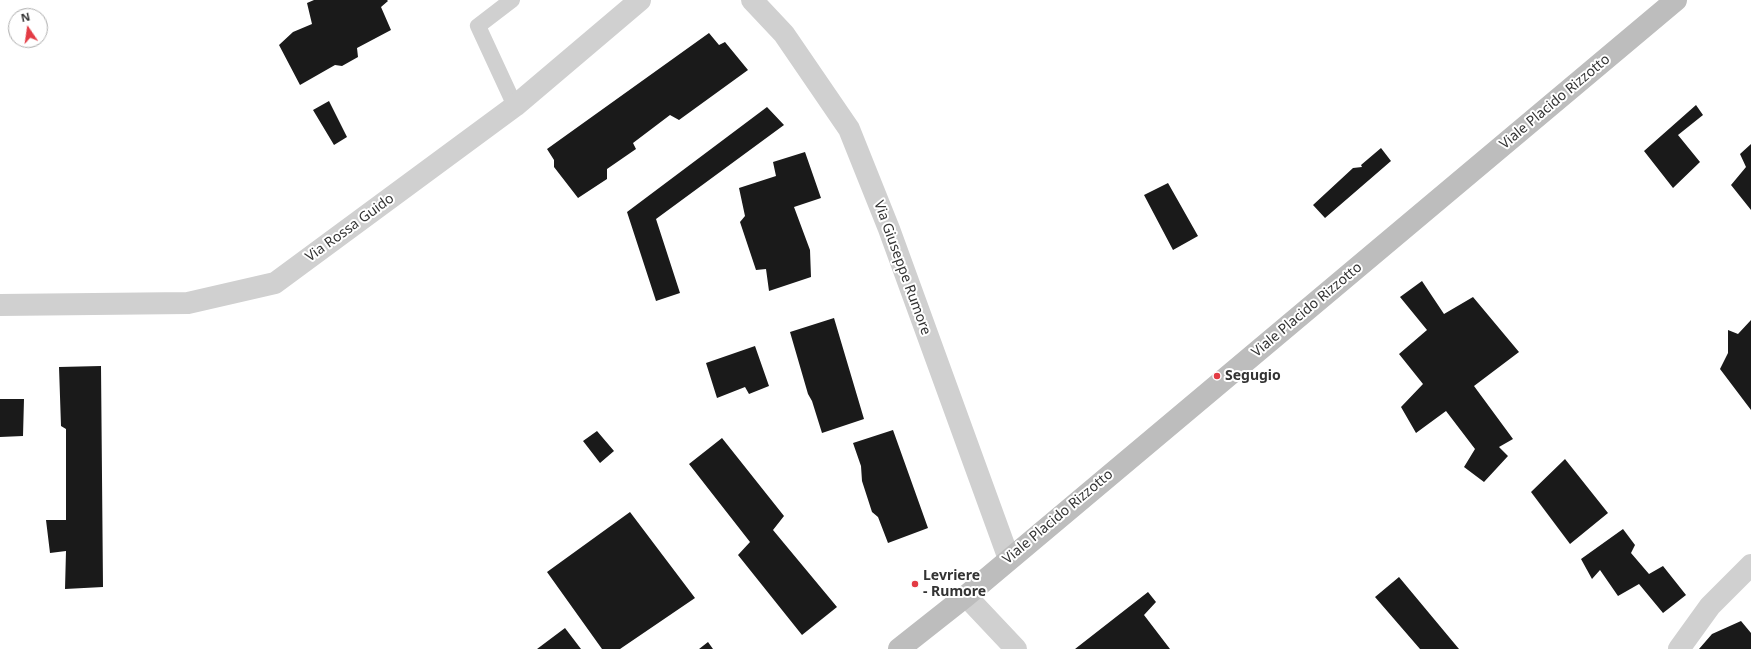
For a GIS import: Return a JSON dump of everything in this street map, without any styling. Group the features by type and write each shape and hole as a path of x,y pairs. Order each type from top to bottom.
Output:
{"street":[{"name":"Via Rossa Guido","path":"0,305 188,303 275,283 515,106 640,0"},
{"name":"Via Giuseppe Rumore","path":"752,0 784,34 849,129 889,229 1009,559"},
{"name":"Viale Placido Rizzotto","path":"899,649 966,596 1673,1"},
{"path":"1679,649 1710,606 1751,565"},
{"path":"966,596 1016,649"}],"lane":[{"path":"512,0 478,26 515,106"}],"building":[{"path":"314,0 387,0 388,1 381,7 391,30 357,48 358,57 342,66 335,65 300,85 279,45 293,32 312,24 307,3"},
{"path":"709,33 719,45 725,42 748,70 679,120 670,115 633,143 636,149 607,169 607,179 578,198 554,167 554,160 547,149"},
{"path":"329,101 347,137 334,145 313,110"},
{"path":"1696,105 1703,115 1678,135 1700,162 1673,188 1644,151"},
{"path":"767,107 784,125 656,219 680,293 656,301 627,212"},
{"path":"1751,144 1751,210 1731,185 1746,167 1740,154"},
{"path":"1381,148 1391,161 1325,218 1313,205 1353,168 1362,167 1361,165"},
{"path":"805,152 821,198 794,207 810,250 811,277 769,291 766,269 756,270 740,222 745,216 739,188 776,176 773,162"},
{"path":"1168,183 1198,236 1173,250 1144,195"},
{"path":"1422,281 1444,314 1473,297 1519,352 1474,386 1513,439 1499,447 1508,456 1484,482 1464,467 1475,449 1446,411 1416,433 1401,407 1423,384 1399,354 1427,330 1400,297"},
{"path":"834,318 864,419 822,433 812,401 808,394 790,332"},
{"path":"1751,320 1751,410 1720,369 1728,353 1728,330 1738,334"},
{"path":"755,346 769,386 749,394 745,387 717,398 706,363"},
{"path":"101,366 103,587 65,589 66,551 50,553 46,520 66,520 66,429 61,426 59,367"},
{"path":"0,399 24,399 23,436 0,437"},
{"path":"893,430 928,528 888,543 878,517 872,512 862,481 861,466 853,443"},
{"path":"597,431 614,451 600,463 583,441"},
{"path":"722,438 784,516 773,530 837,607 802,635 738,555 750,542 689,464"},
{"path":"1565,459 1608,513 1570,544 1531,492"},
{"path":"630,512 695,598 620,649 602,649 547,572"},
{"path":"1623,529 1635,545 1631,553 1649,574 1663,566 1686,595 1663,613 1639,584 1618,596 1600,570 1592,579 1581,559"},
{"path":"1399,577 1459,649 1420,649 1375,597"},
{"path":"1148,592 1156,602 1144,615 1170,649 1075,649"},
{"path":"1741,621 1751,633 1751,649 1699,649 1712,634"},
{"path":"565,628 581,649 537,649"},
{"path":"708,642 713,649 699,649"}],"place":[{"name":"Segugio","path":"1217,376"},
{"name":"Levriere - Rumore","path":"915,584"}]}
